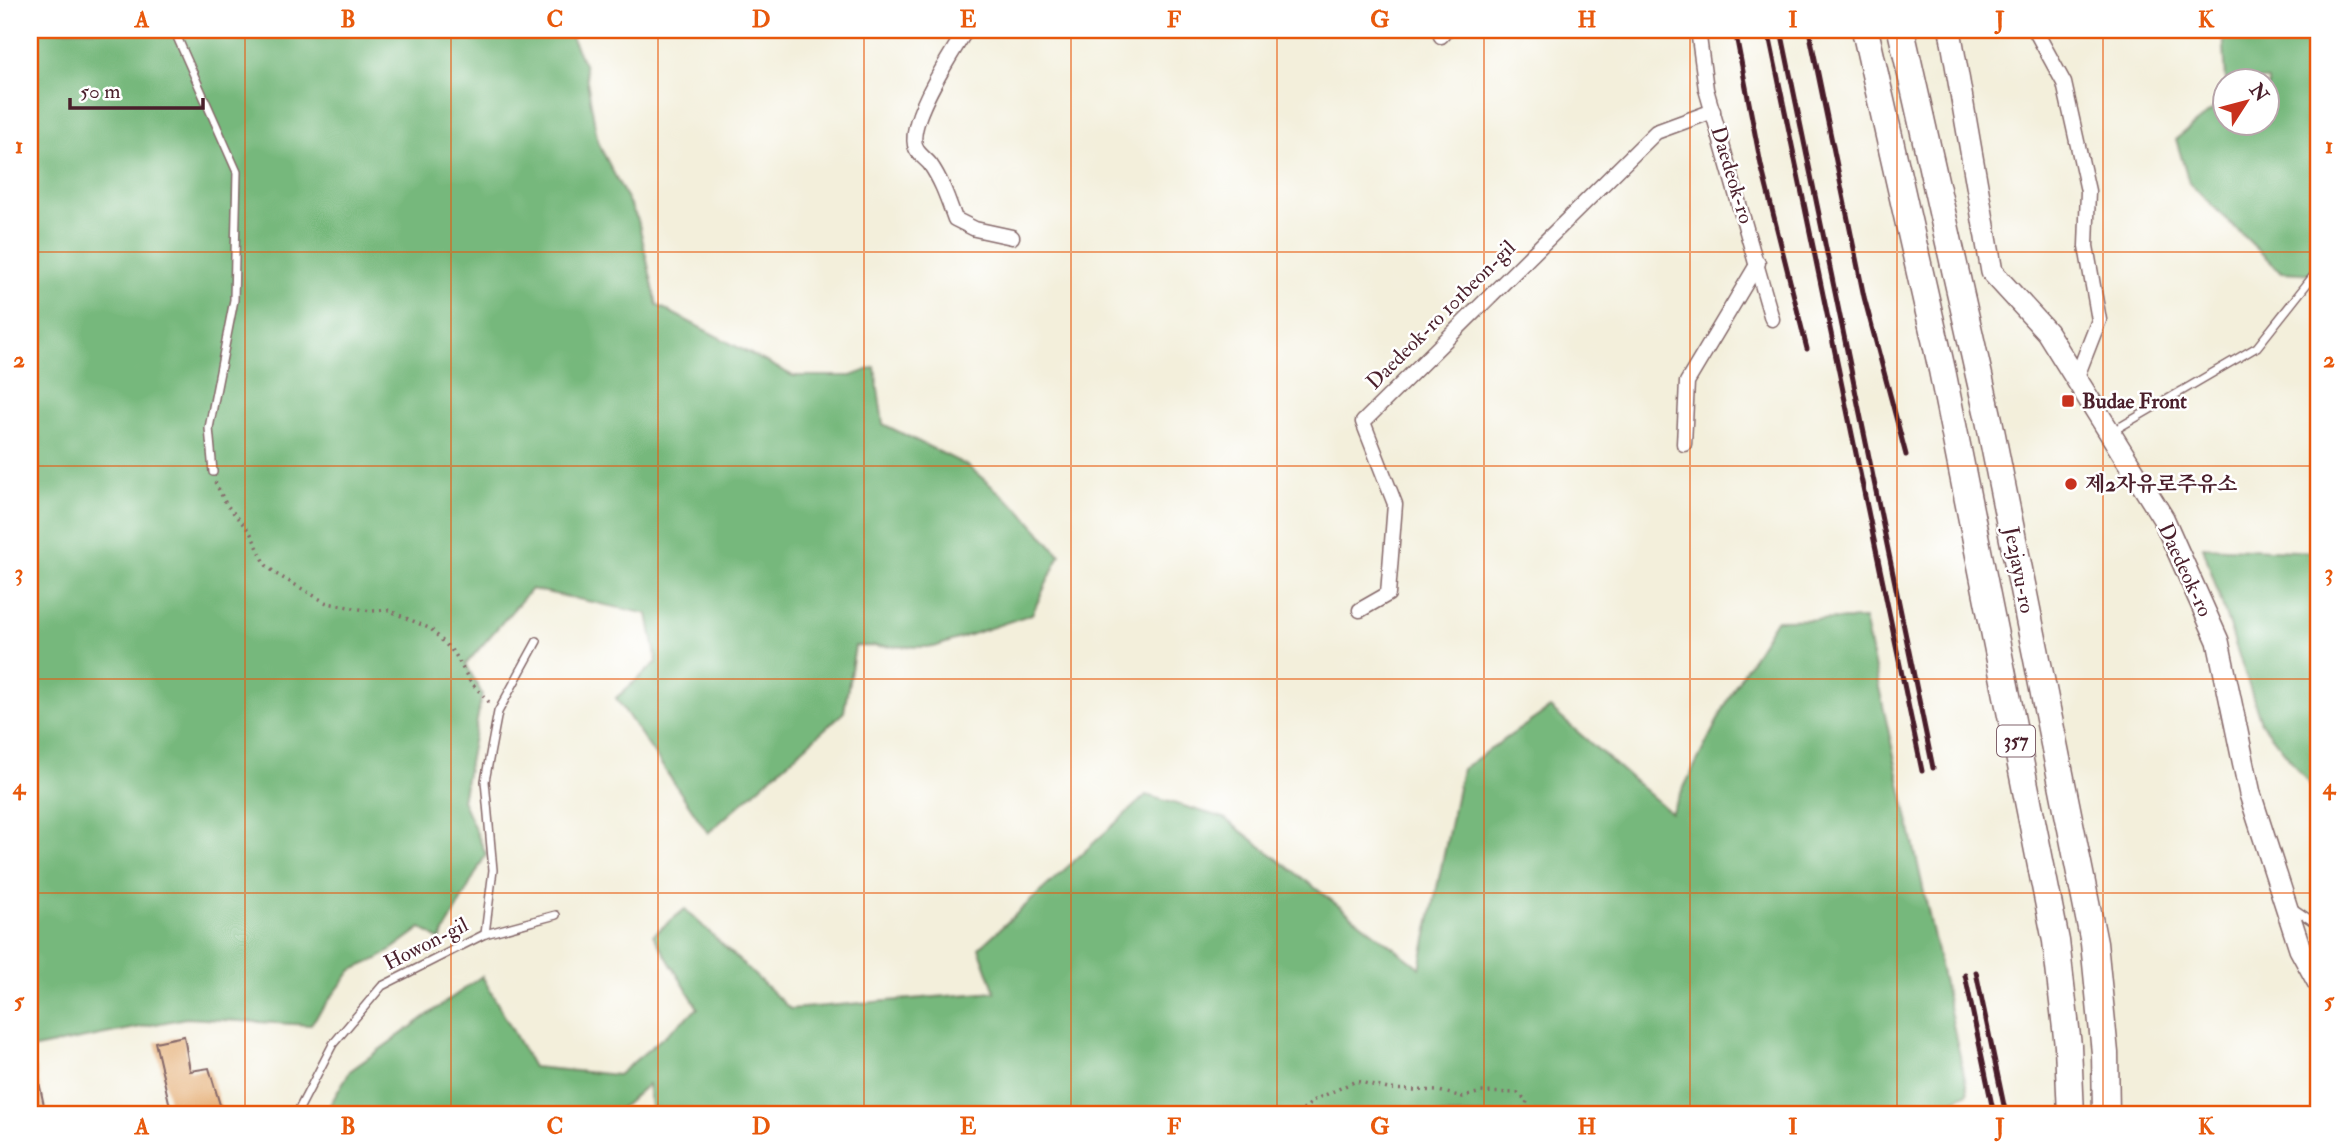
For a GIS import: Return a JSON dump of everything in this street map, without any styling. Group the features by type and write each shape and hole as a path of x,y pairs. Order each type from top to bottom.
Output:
{"highway":[{"name":"Je2jayu-ro","path":"1865,30 1942,370 2056,941 2068,1046 2071,1115"},
{"name":"Je2jayu-ro","path":"1901,30 1989,420 2094,943 2105,1053 2106,1115"}],"street":[{"path":"966,30 932,89 914,131 916,148 930,164 945,191 955,219 975,229 1012,237"},
{"name":"Daedeok-ro","path":"1698,30 1706,89 1772,319"},
{"name":"Daedeok-ro","path":"1950,30 1992,272 2047,332 2162,518 2218,641 2250,794 2300,949 2318,982"},
{"path":"2035,30 2064,83 2088,191 2086,246 2099,320 2076,379"},
{"name":"Daedeok-ro 101beon-gil","path":"1360,610 1388,594 1395,504 1363,422 1656,131 1713,111"},
{"path":"1684,444 1687,382 1758,263"}],"lane":[{"path":"174,30 237,172 234,300 209,428 213,472"},
{"path":"2109,433 2257,347 2318,270"},
{"path":"485,933 493,870 485,781 498,712 537,640"},
{"path":"2286,904 2318,925"},
{"name":"Howon-gil","path":"296,1115 333,1045 382,986 485,933 556,915"}],"path":[{"path":"213,472 221,497 250,532 266,565 276,574 327,603 371,611 388,610 430,629 455,654 469,680 498,712"},
{"path":"1298,1115 1314,1100 1356,1081 1388,1089 1439,1091 1463,1097 1481,1092 1518,1093 1527,1101 1523,1115"}],"green space":[{"path":"30,30 568,30 584,64 598,143 638,220 657,305 793,376 851,376 875,367 883,424 968,466 1020,510 1060,555 1032,614 934,647 855,646 844,712 708,833 616,698 657,662 648,614 531,589 466,664 482,694 462,800 486,854 440,940 421,928 380,958 352,970 310,1025 186,1018 30,1049"},
{"path":"2223,30 2318,30 2318,274 2281,272 2189,183 2176,139 2212,110 2212,136 2282,136 2282,66 2225,66"},
{"path":"2203,547 2318,552 2318,795 2261,722"},
{"path":"1864,619 1968,1093 1924,1115 652,1115 648,1084 613,1115 324,1115 350,1071 482,976 533,1067 618,1075 698,1008 653,935 685,909 790,1009 995,992 979,948 1146,795 1224,818 1420,968 1462,769 1550,708 1671,813 1734,688 1776,620"}],"building":[{"path":"184,1036 190,1071 209,1068 223,1115 172,1115 155,1042"},
{"path":"30,1068 36,1068 46,1115 30,1115"}],"railway":[{"path":"1735,30 1761,165 1807,349"},
{"path":"1768,30 1922,771"},
{"path":"1781,30 1933,768"},
{"path":"1809,30 1864,297 1906,455"},
{"path":"1976,972 2006,1115"},
{"path":"1965,975 1994,1115"}],"place":[{"name":"Budae Front","path":"2068,401"},
{"name":"제2자유로주유소","path":"2071,484"}]}
